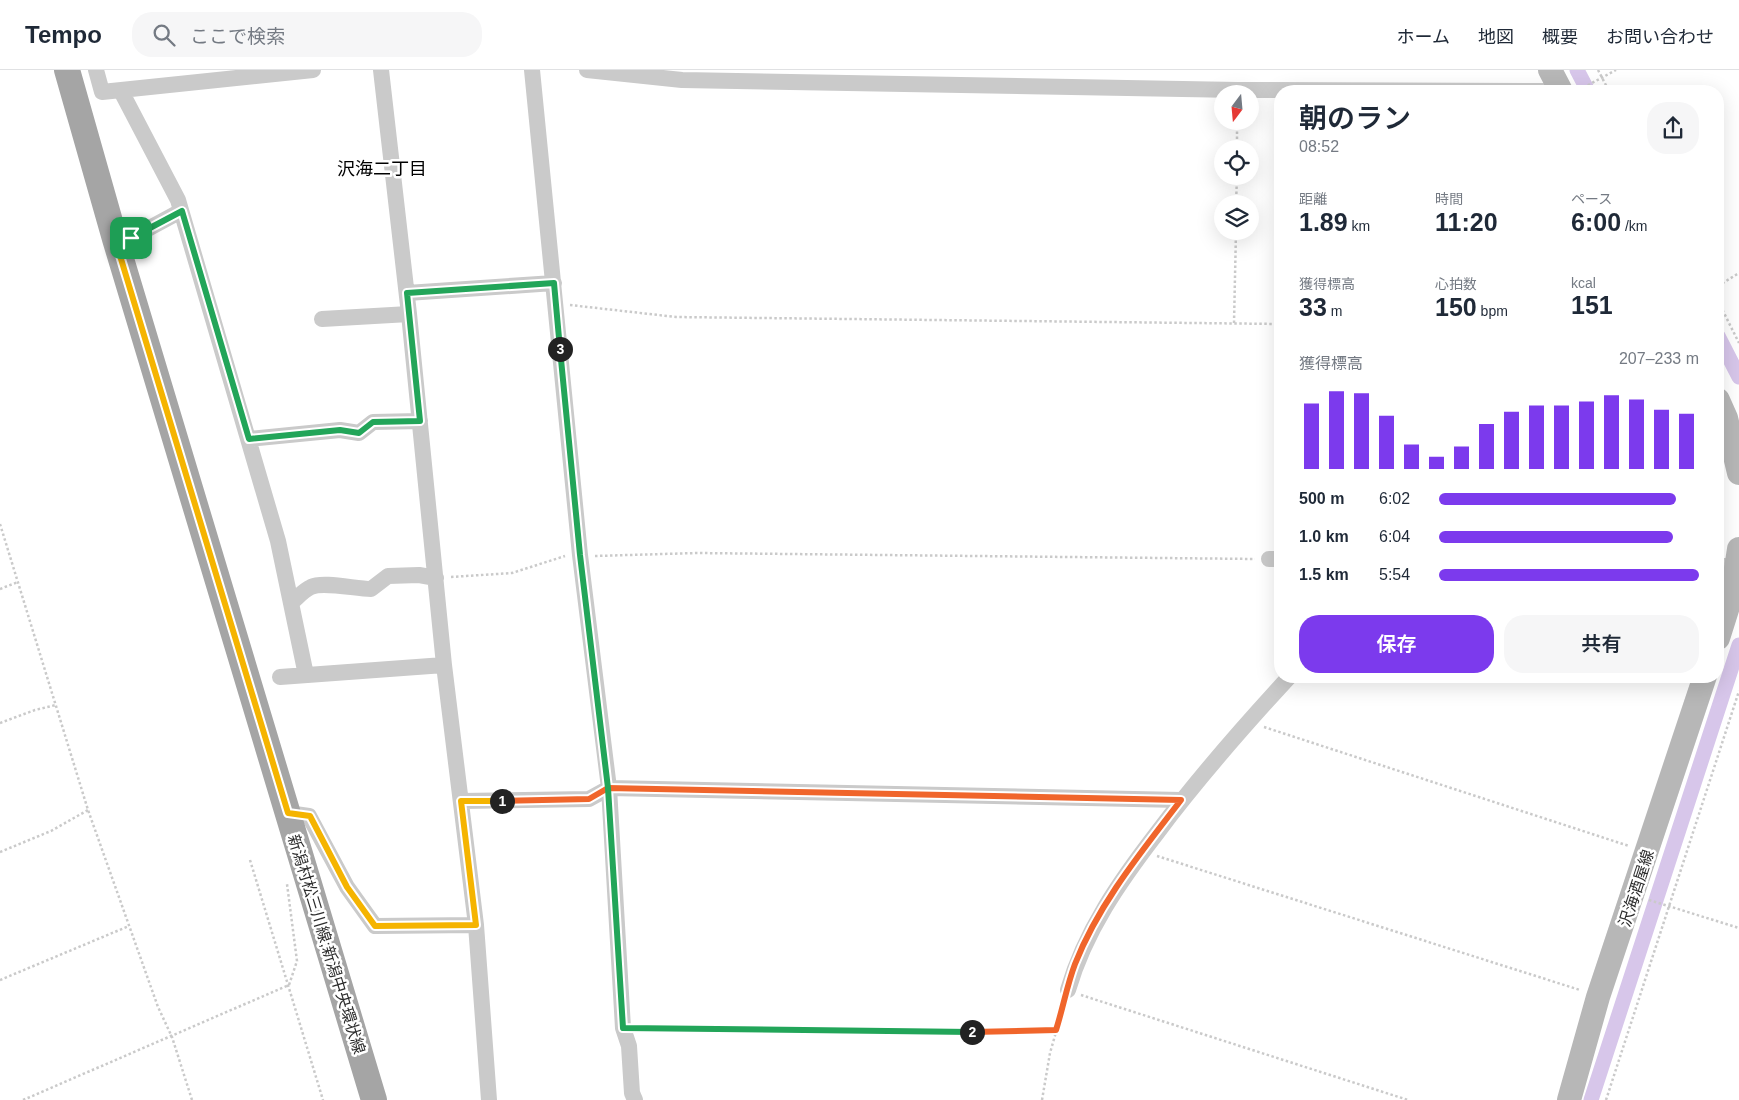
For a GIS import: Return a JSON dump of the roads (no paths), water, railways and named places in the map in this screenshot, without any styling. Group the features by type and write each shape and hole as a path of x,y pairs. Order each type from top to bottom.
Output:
{"main road":[{"name":"新潟村松三川線;新潟中央環状線","path":"67,70 115,239 374,1100"},
{"path":"1550,70 1558,85"},
{"path":"1724,414 1739,473"},
{"path":"1724,619 1732,594 1731,560"},
{"name":"沢海酒屋線","path":"1569,1100 1598,997 1703,683"}],"street":[{"path":"96,70 102,92 313,70"},
{"path":"381,70 410,314 444,665 476,925 489,1100"},
{"path":"532,70 580,555 608,788 623,1028 629,1046 632,1093 635,1100"},
{"path":"587,70 692,80 1274,90"},
{"path":"121,91 182,211 249,439 292,602 306,675"},
{"path":"115,239 131,238 182,211"},
{"path":"407,293 554,283"},
{"path":"322,319 410,314"},
{"path":"249,439 340,430 359,433 373,422 420,421"},
{"path":"292,602 312,586 333,584 346,588 371,590 388,576 419,575 436,578"},
{"path":"280,677 444,665"},
{"path":"1068,990 1075,964 1092,928 1123,876 1181,800 1284,683"},
{"path":"461,801 589,799 608,788 1181,800"},
{"path":"288,813 310,816 347,887 375,926 476,925"}],"waterway":[{"path":"1577,70 1585,85"},
{"path":"1724,348 1739,377"},
{"path":"1591,1100 1739,645"}],"district":[{"name":"沢海二丁目","path":"382,169"}]}
